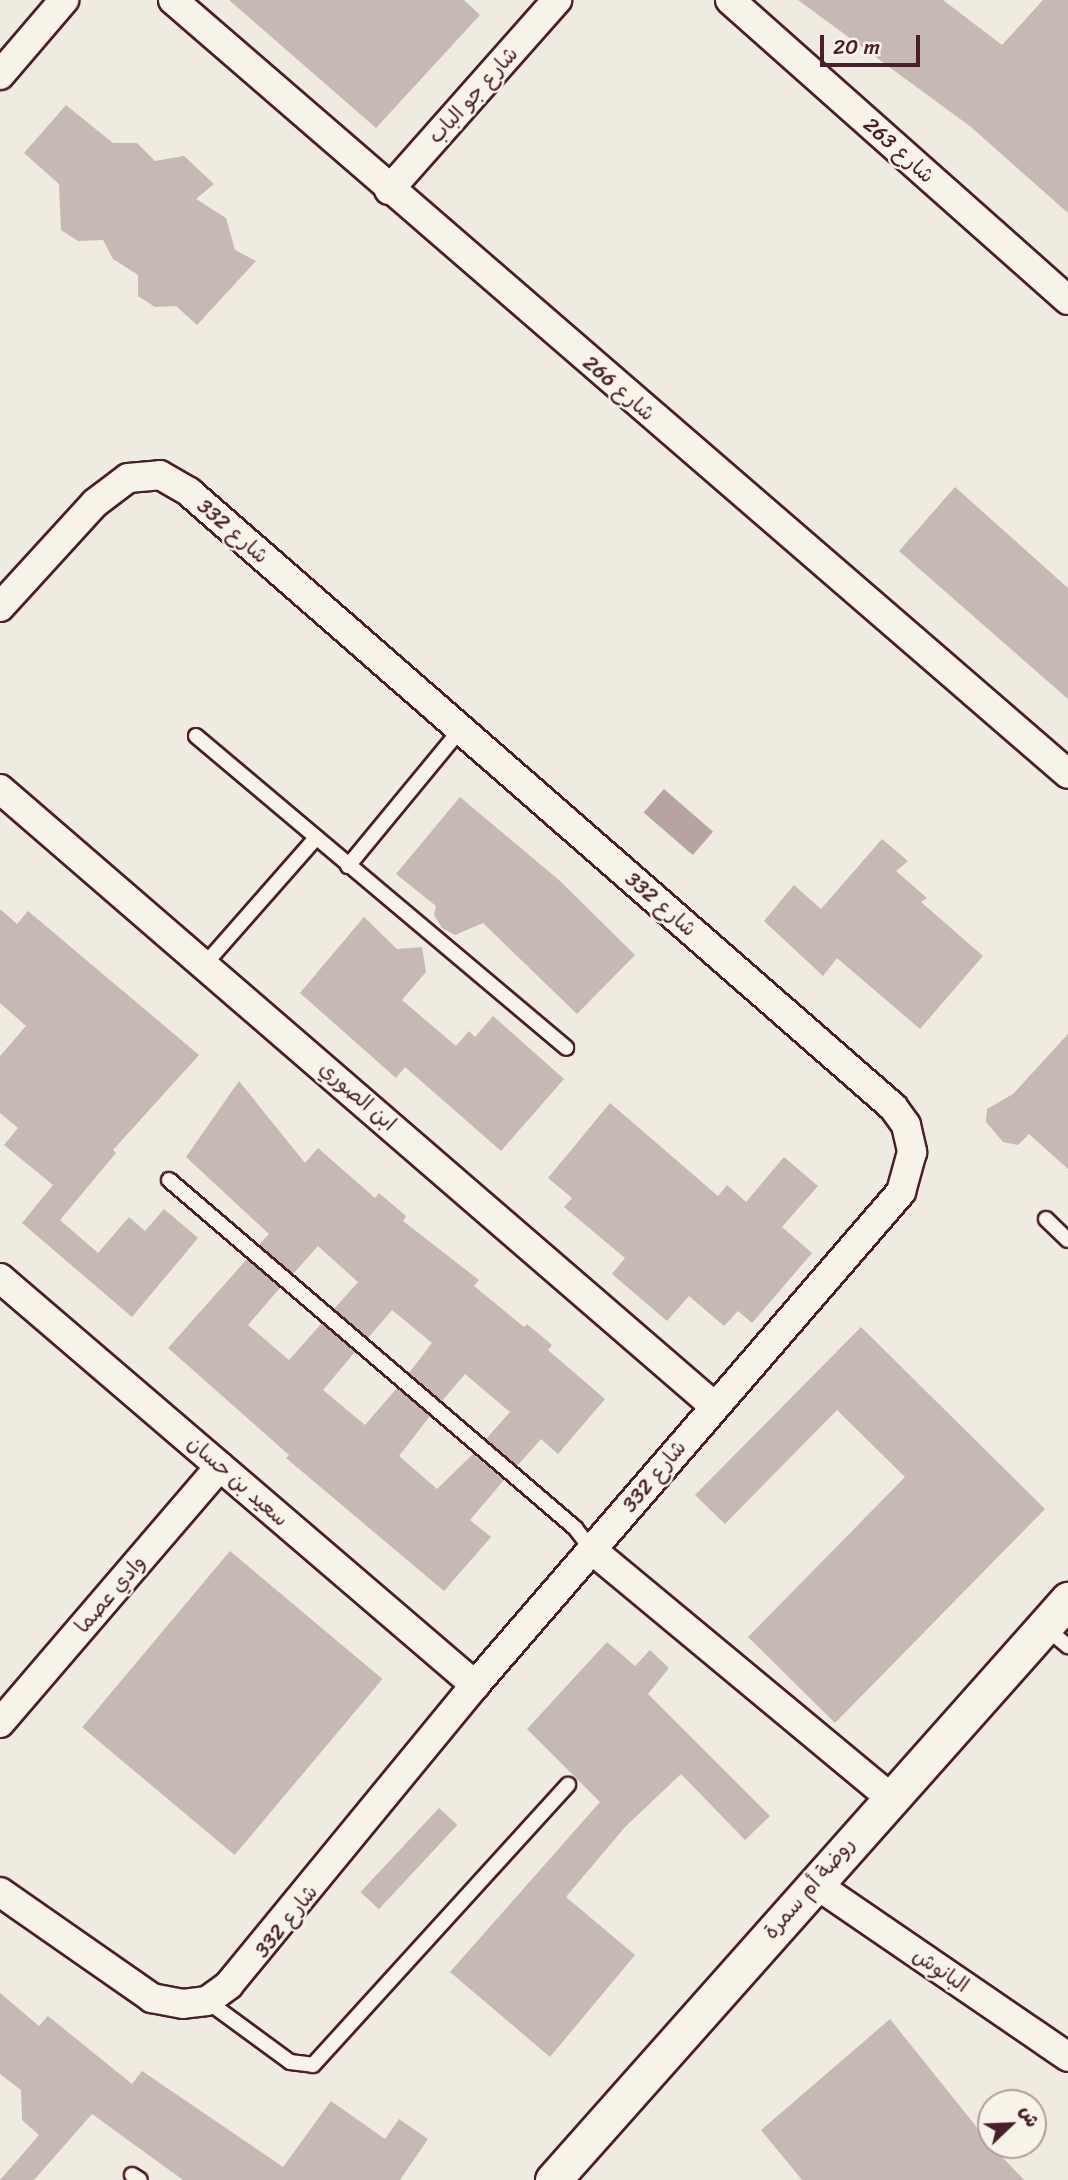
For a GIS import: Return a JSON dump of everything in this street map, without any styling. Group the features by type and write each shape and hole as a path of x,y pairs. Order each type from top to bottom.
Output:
{"street":[{"path":"0,75 64,0"},
{"name":"شارع 266","path":"173,0 389,190 1068,774"},
{"name":"شارع جو الباب","path":"389,190 557,0"},
{"name":"شارع 263","path":"730,0 1068,300"},
{"name":"شارع 332","path":"0,607 95,503 128,478 160,475 189,492 883,1098 906,1125 912,1152 901,1192 713,1405 475,1685 248,1969 207,2001"},
{"name":"ابن الصوري","path":"0,789 206,964 713,1405"},
{"name":"سعيد بن حسان","path":"0,1278 475,1685"},
{"name":"وادي عصما","path":"0,1723 220,1466"},
{"path":"592,1550 890,1797"},
{"name":"روضة أم سمرة","path":"553,2180 890,1797 1056,1636 1068,1600"},
{"name":"البانوش","path":"814,1883 1068,2057"},
{"path":"0,1892 152,1998 183,2004 207,2001"}],"lane":[{"path":"348,866 461,729"},
{"path":"196,736 566,1048"},
{"path":"206,964 316,838"},
{"path":"169,1180 576,1528 592,1550"},
{"path":"1046,1219 1068,1240"},
{"path":"207,2001 290,2062 313,2065 568,1785"}],"shaded area":[{"path":"664,789 713,832 693,855 644,812"}],"building":[{"path":"229,0 464,0 480,15 376,128"},
{"path":"798,0 943,0 1002,45 1043,0 1068,0 1068,213 971,127"},
{"path":"66,105 113,143 137,143 155,161 184,156 214,184 196,199 226,218 235,250 256,261 197,325 176,306 155,307 138,296 138,275 113,259 103,240 78,241 61,230 59,184 24,153"},
{"path":"955,487 1068,588 1068,699 899,551"},
{"path":"460,797 560,881 635,955 577,1014 483,923 455,935 442,928 434,915 436,906 396,874"},
{"path":"882,839 908,861 896,871 927,898 921,902 983,956 920,1029 837,958 823,976 764,921 794,885 821,909"},
{"path":"0,909 17,924 28,911 199,1055 113,1150 116,1153 60,1220 98,1253 129,1217 145,1231 164,1209 198,1238 132,1317 22,1223 53,1185 4,1145 18,1128 0,1113 0,1056 26,1026 0,1003"},
{"path":"364,917 397,949 422,947 426,972 402,1000 456,1046 469,1031 475,1037 493,1016 564,1079 501,1151 405,1067 396,1078 300,993"},
{"path":"1068,1034 1068,1169 1029,1134 1018,1145 1003,1142 986,1122 987,1109 1013,1094"},
{"path":"239,1081 305,1163 318,1148 375,1198 379,1193 406,1216 403,1221 479,1280 474,1286 524,1327 527,1324 552,1345 548,1350 605,1399 558,1454 541,1439 517,1466 486,1439 510,1412 465,1374 442,1401 409,1373 432,1343 392,1310 368,1338 334,1309 358,1282 318,1246 293,1274 259,1245 269,1234 186,1157"},
{"path":"610,1103 718,1196 727,1185 746,1202 784,1157 818,1186 782,1227 812,1253 752,1323 738,1311 724,1326 689,1296 667,1321 612,1274 625,1258 564,1207 572,1198 548,1178"},
{"path":"247,1259 280,1288 248,1325 289,1360 322,1323 355,1352 323,1390 365,1425 397,1388 430,1416 399,1456 437,1489 473,1454 504,1480 470,1520 491,1537 444,1591 286,1458 289,1455 168,1348"},
{"path":"861,1327 1045,1509 835,1723 748,1637 905,1477 837,1410 725,1524 695,1495"},
{"path":"230,1551 382,1679 235,1855 82,1727"},
{"path":"607,1642 635,1666 650,1650 669,1668 648,1694 770,1816 745,1840 681,1774 625,1827 566,1897 635,1955 550,2057 450,1972 600,1802 527,1729"},
{"path":"439,1808 457,1825 379,1909 361,1892"},
{"path":"0,1993 39,2026 48,2016 132,2084 142,2071 283,2167 331,2101 385,2139 399,2119 428,2139 400,2180 183,2180 92,2114 34,2180 0,2180 39,2135 22,2120 21,2090 0,2074"},
{"path":"890,2019 977,2128 977,2159 1004,2159 1024,2180 802,2180 761,2130"}]}
